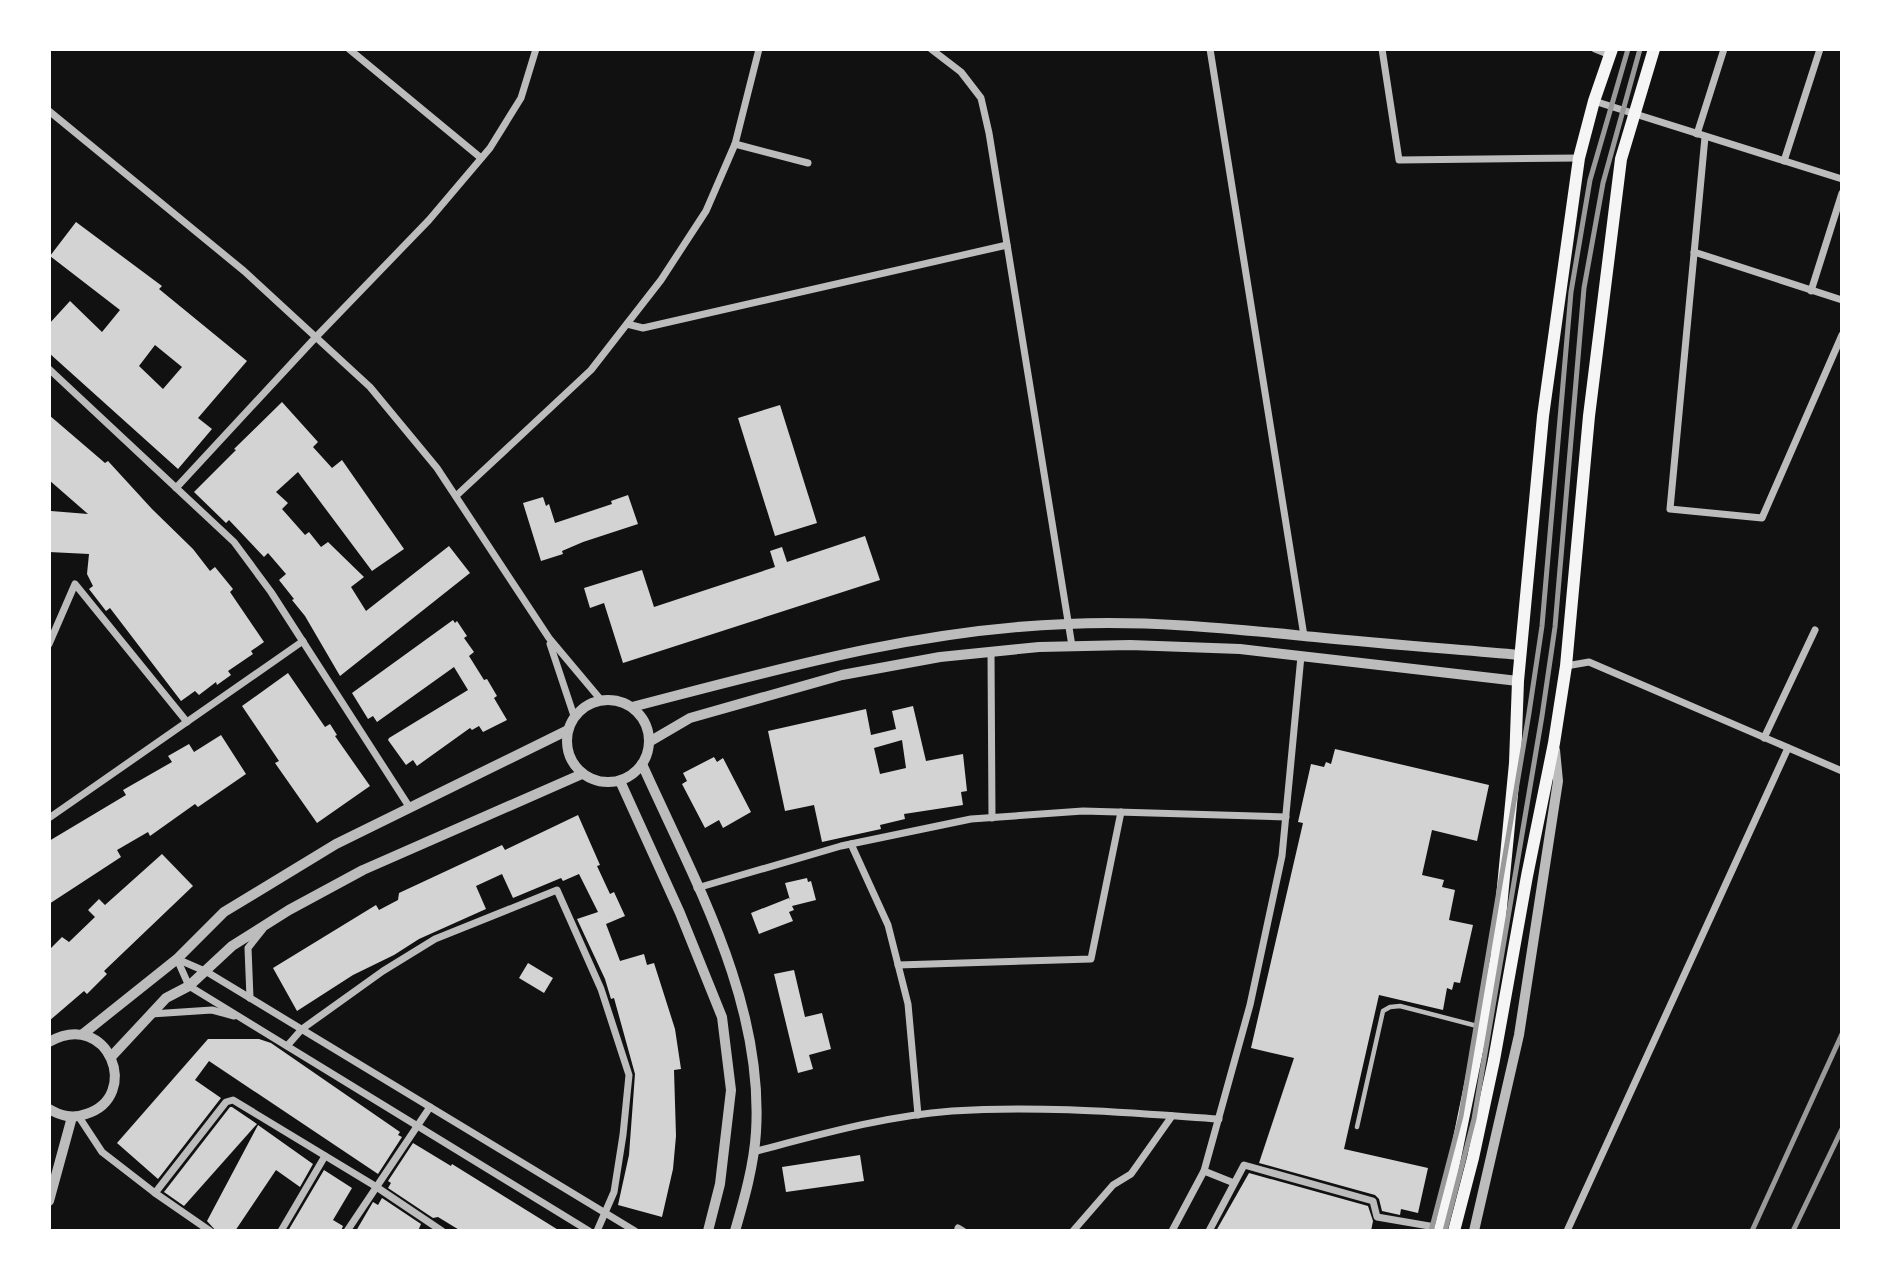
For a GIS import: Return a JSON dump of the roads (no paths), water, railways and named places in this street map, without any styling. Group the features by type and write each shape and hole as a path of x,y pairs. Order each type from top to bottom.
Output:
{"main road":[{"path":"1445,1230 1474,1158 1554,743 1566,666 1589,416 1621,159 1654,49"},
{"path":"1445,1230 1496,959 1515,763 1520,655 1543,416 1580,158 1594,101 1611,52"}],"street":[{"path":"176,488 429,220 490,148 521,98 536,49"},
{"path":"456,496 592,370 661,280 706,211 735,144 759,49"},
{"path":"931,49 961,72 981,98 989,133 1072,646"},
{"path":"1210,49 1304,636"},
{"path":"1382,49 1399,160 1580,158"},
{"path":"1595,49 1611,52"},
{"path":"1724,49 1701,136 1694,252 1670,509 1762,518 1842,335"},
{"path":"1784,161 1820,49"},
{"path":"352,50 481,158"},
{"path":"1594,101 1842,179"},
{"path":"49,111 244,271 370,387 437,468 549,638 601,700"},
{"path":"735,144 808,163"},
{"path":"1811,291 1842,193"},
{"path":"627,324 643,328 1007,245"},
{"path":"1694,252 1842,300"},
{"path":"49,369 234,542 271,592 410,808"},
{"path":"49,644 75,583 187,722"},
{"path":"632,706 823,657 986,631 1068,624 1224,628 1520,655"},
{"path":"1764,738 1815,630"},
{"path":"549,638 575,716"},
{"path":"49,818 303,641"},
{"path":"649,742 690,718 842,675 940,657 1072,646 1240,649 1518,681"},
{"path":"991,652 992,818"},
{"path":"1172,1231 1204,1171 1250,1004 1282,856 1301,656"},
{"path":"1566,666 1589,662 1842,771"},
{"path":"601,700 617,700 632,706 645,722 649,742 642,764 634,774 620,781 600,782 582,774 572,762 567,746 568,730 575,716 587,705 601,700"},
{"path":"83,1034 177,959 224,912 336,844 568,730"},
{"path":"1474,1231 1519,1035 1559,781 1554,743"},
{"path":"1567,1231 1788,748"},
{"path":"642,764 717,933 744,1007 755,1081 756,1133 743,1205 735,1231"},
{"path":"111,1056 166,998 189,986 232,946 265,925 363,870 582,774"},
{"path":"620,781 680,912 722,1017 732,1090 720,1184 708,1231"},
{"path":"697,888 851,844 971,819 1083,811 1286,817"},
{"path":"898,965 1091,959 1121,812"},
{"path":"851,844 888,925 908,1004 918,1115"},
{"path":"287,1046 302,1029 383,971 435,939 557,890 601,989 629,1075 614,1192 597,1231"},
{"path":"250,998 248,948 265,925"},
{"path":"177,959 206,972 250,998 635,1231"},
{"path":"177,959 189,986 589,1231"},
{"path":"151,1014 212,1010 244,1019"},
{"path":"49,1042 59,1036 83,1034 94,1039 111,1056 115,1069 115,1082 110,1095 92,1113 76,1117 59,1115 49,1109"},
{"path":"155,1193 229,1100 233,1100 375,1186 442,1231"},
{"path":"347,1231 430,1107"},
{"path":"753,1152 871,1122 951,1111 1076,1109 1219,1119"},
{"path":"1073,1231 1113,1185 1131,1174 1171,1116"},
{"path":"76,1117 103,1152 210,1231"},
{"path":"49,1201 76,1117"},
{"path":"281,1231 325,1156"},
{"path":"1209,1231 1244,1165 1373,1201 1377,1217 1445,1230"},
{"path":"1204,1171 1234,1184"}],"lane":[{"path":"1357,1127 1383,1011 1400,1006 1482,1027"}],"railway":[{"path":"1431,1231 1461,1116 1542,626 1571,292 1590,180 1628,49"},
{"path":"1445,1231 1474,1119 1542,716 1555,627 1584,288 1603,183 1640,49"},
{"path":"1752,1231 1842,1034"},
{"path":"1793,1231 1842,1129"}]}
